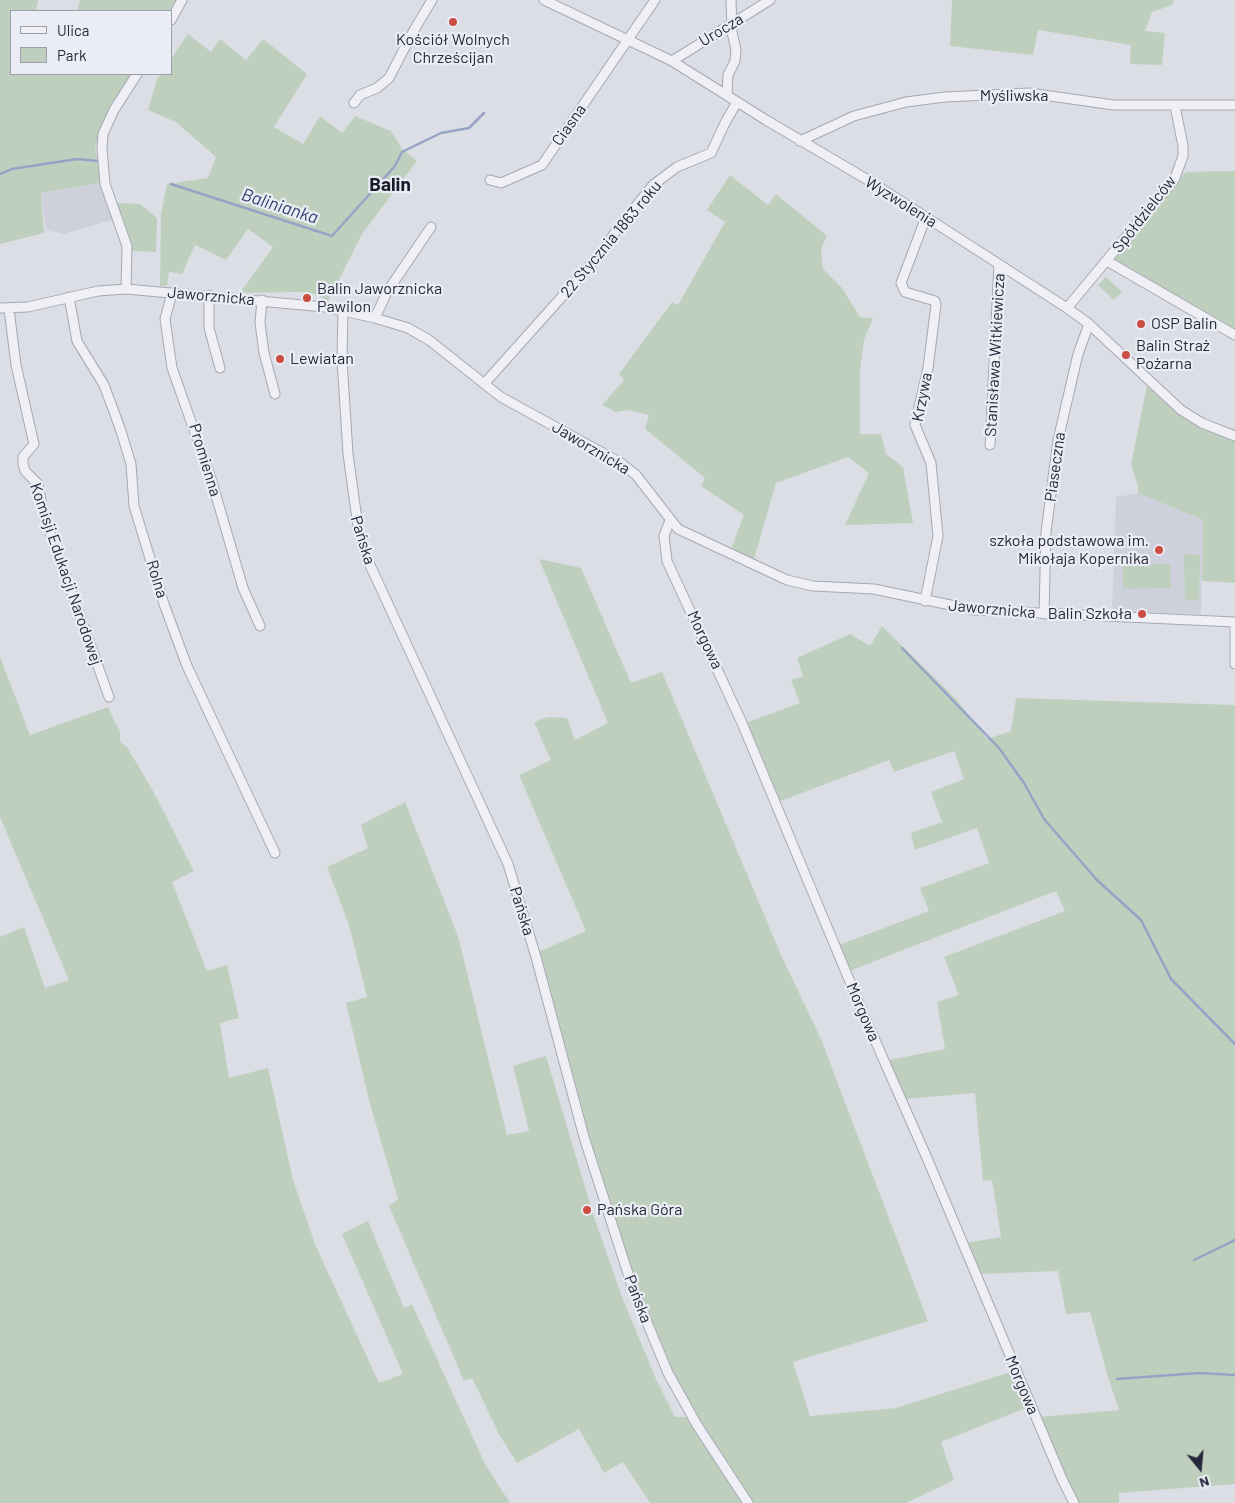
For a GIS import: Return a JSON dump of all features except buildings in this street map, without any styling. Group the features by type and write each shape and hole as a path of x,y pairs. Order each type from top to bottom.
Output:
{"street":[{"path":"172,18 182,0"},
{"path":"354,103 360,95 377,88 389,78 432,0"},
{"name":"Wyzwolenia","path":"544,0 672,61 926,217 1089,324 1181,410 1202,422 1235,436"},
{"name":"Ciasna","path":"490,180 501,183 542,165 655,0"},
{"path":"727,95 728,75 735,61 731,0"},
{"name":"Urocza","path":"672,61 770,0"},
{"path":"126,289 127,246 109,198 102,162 105,128 120,98 136,75"},
{"name":"Myśliwska","path":"800,141 854,116 906,102 946,97 1028,93 1114,105 1235,105"},
{"name":"22 Stycznia 1863 roku","path":"484,384 602,253 616,231 653,185 677,167 711,153 725,122 737,102"},
{"name":"Spółdzielców","path":"1067,308 1175,178 1180,167 1183,146 1175,106"},
{"name":"Krzywa","path":"925,601 938,536 931,463 915,425 928,368 936,305 935,301 904,292 901,284 926,217"},
{"path":"375,318 387,292 430,227"},
{"path":"1107,261 1235,336"},
{"name":"Stanisława Witkiewicza","path":"990,445 999,264"},
{"name":"Jaworznicka","path":"4,308 44,305 70,297 126,289 262,300 343,310 375,318 408,328 429,340 484,384 514,404 621,462 636,475 678,530 787,580 813,586 874,588 925,601 974,610 1235,622"},
{"name":"Promienna","path":"172,293 165,319 172,368 208,466 243,588 260,626"},
{"path":"209,295 208,328 220,368"},
{"name":"Rolna","path":"70,297 77,341 104,385 120,428 131,464 134,506 164,604 184,657 275,853"},
{"path":"262,300 260,323 264,353 276,394"},
{"name":"Komisji Edukacji Narodowej","path":"4,308 34,444 23,457 23,464 25,471 38,484 44,516 109,697"},
{"name":"Pańska","path":"343,310 342,360 348,454 359,534 374,574 508,864 536,957 584,1138 632,1286 668,1373 698,1425 748,1503"},
{"name":"Piaseczna","path":"1044,614 1046,532 1058,440 1073,373 1089,324"},
{"name":"Morgowa","path":"670,520 664,536 667,561 742,723 863,1013 927,1158 1062,1479 1074,1503"},
{"path":"1235,622 1235,664"}],"shaded area":[{"path":"101,183 112,220 63,234 46,230 41,193"},
{"name":"szkoła podstawowa im. Mikołaja Kopernika","path":"1138,493 1203,520 1201,614 1112,611 1116,497"}],"green space":[{"path":"0,0 38,0 36,10 10,10 10,75 130,75 104,119 95,148 101,183 41,193 44,233 0,244"},
{"path":"80,0 180,0 172,10 77,10"},
{"path":"952,0 1174,0 1172,5 1152,12 1145,31 1165,33 1162,65 1130,64 1131,45 1038,30 1033,55 950,46"},
{"path":"188,34 211,52 220,39 246,60 263,39 307,74 274,127 303,144 320,116 342,133 355,116 391,131 402,149 417,161 362,234 328,301 315,294 299,292 240,293 273,247 248,229 226,260 195,245 182,274 169,272 167,286 160,286 161,214 167,184 208,178 216,157 176,122 148,110 157,79 160,75 172,75 172,58"},
{"path":"1235,171 1235,337 1189,314 1112,259 1186,172"},
{"path":"730,175 768,205 776,194 827,236 821,249 823,269 842,288 860,317 873,318 864,340 860,371 860,434 881,434 886,454 903,467 913,523 845,525 869,473 848,457 776,483 754,559 731,549 744,515 701,486 705,478 645,429 649,415 629,410 616,412 602,405 624,380 619,374 672,302 678,305 725,222 707,210"},
{"path":"116,203 140,204 157,218 156,252 132,251"},
{"path":"1106,277 1122,292 1114,300 1098,285"},
{"path":"1147,386 1202,426 1235,440 1235,583 1202,581 1203,520 1138,493 1138,486 1131,464"},
{"path":"1184,554 1200,555 1199,601 1185,599"},
{"path":"539,559 581,568 631,683 662,672 781,955 821,1039 928,1321 793,1362 810,1416 896,1408 1014,1371 1028,1407 941,1442 954,1480 906,1503 650,1503 623,1462 604,1473 579,1429 517,1463 500,1436 472,1378 464,1381 389,1206 398,1199 370,1104 346,1003 367,997 349,925 327,867 368,848 361,825 405,802 458,936 507,1135 529,1131 513,1066 546,1056 593,1214 622,1297 656,1379 675,1417 688,1417 636,1287 587,1136 538,952 586,931 519,775 551,760 534,722 548,717 567,718 575,740 608,723"},
{"path":"1170,564 1171,588 1123,589 1123,565"},
{"path":"882,626 957,700 987,739 1011,731 1016,698 1235,705 1235,1484 1119,1493 1119,1503 1078,1503 1065,1479 1039,1417 1119,1410 1090,1312 1066,1314 1058,1271 980,1274 966,1243 1001,1237 992,1180 983,1181 975,1093 906,1099 889,1060 945,1049 937,1002 959,995 944,957 1065,911 1056,891 849,971 839,945 929,911 920,888 989,863 977,828 915,850 911,833 942,822 931,792 964,779 954,751 894,772 889,760 778,802 746,723 800,703 791,680 803,676 797,658 850,634 870,646"},
{"path":"0,657 30,735 108,707 120,732 120,742 127,747 153,791 194,871 172,882 207,971 227,965 239,1018 220,1023 229,1078 268,1068 293,1180 315,1244 379,1383 403,1374 342,1234 368,1221 404,1308 412,1304 485,1464 510,1503 0,1503 0,937 24,927 45,988 69,980 0,817"}],"waterway":[{"name":"Balinianka","path":"171,184 332,236 395,166 402,152 441,133 469,128 484,113"},
{"name":"Balinianka","path":"0,174 12,169 77,159 98,161"},
{"path":"902,648 999,748 1024,783 1044,819 1097,880 1141,920 1171,979 1235,1044"},
{"path":"1194,1260 1235,1240"},
{"path":"1117,1379 1199,1373 1235,1375"}],"place":[{"name":"Kościół Wolnych Chrześcijan","path":"453,22"},
{"name":"Balin Jaworznicka Pawilon","path":"307,298"},
{"name":"OSP Balin","path":"1141,324"},
{"name":"Balin Straż Pożarna","path":"1126,355"},
{"name":"Lewiatan","path":"280,359"},
{"name":"szkoła podstawowa im. Mikołaja Kopernika","path":"1159,550"},
{"name":"Balin Szkoła","path":"1142,614"},
{"name":"Pańska Góra","path":"587,1210"}],"district":[{"name":"Balin","path":"390,185"}]}
